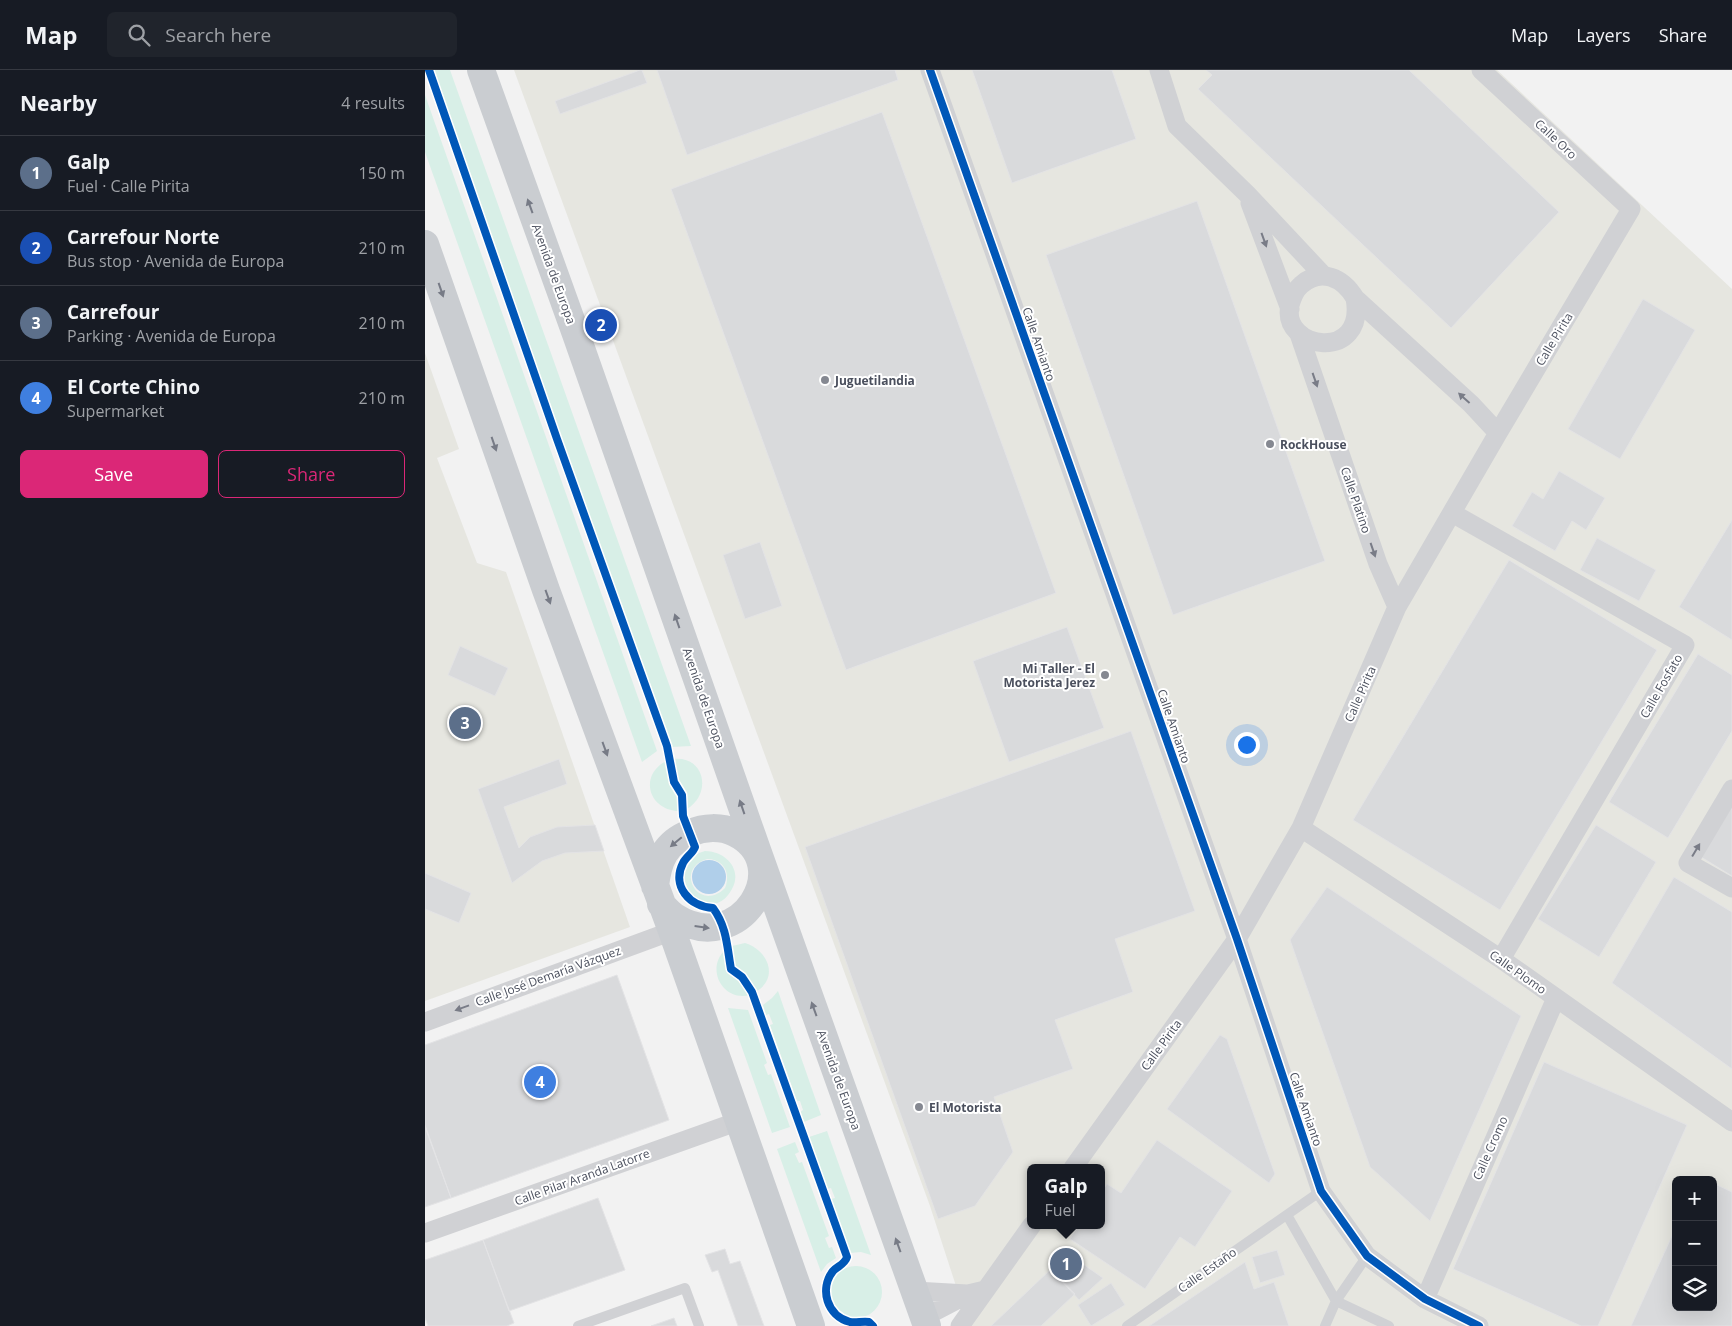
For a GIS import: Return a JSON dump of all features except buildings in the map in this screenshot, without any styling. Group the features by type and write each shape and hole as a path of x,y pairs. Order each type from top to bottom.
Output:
{"main road":[{"name":"Avenida de Europa","path":"481,70 915,1291 918,1323"},
{"path":"425,244 543,581 672,931 811,1326"},
{"path":"707,827 723,829 739,835 751,844 760,859 762,876 758,891 750,907 739,918 725,925 707,928 691,925 674,917 658,895 657,868 665,852 677,839 707,827"}],"street":[{"name":"Calle Amianto","path":"931,70 1237,939 1321,1190 1367,1256 1425,1299 1479,1326"},
{"path":"1159,70 1177,126 1247,194 1324,276"},
{"name":"Calle Oro","path":"1481,70 1631,209"},
{"path":"1247,194 1292,322 1299,334 1310,341 1323,344 1336,342 1347,334 1354,324 1357,311 1355,298"},
{"name":"Calle Pirita","path":"1076,1164 1237,939 1301,828 1397,607 1631,209"},
{"path":"1289,309 1293,296 1300,286 1311,278 1324,276 1337,279 1348,287 1355,298 1471,404 1498,433"},
{"name":"Calle Platino","path":"1299,334 1378,564 1397,607"},
{"name":"Calle Fosfato","path":"1451,513 1685,645 1501,959"},
{"path":"1732,789 1688,863 1732,888"},
{"name":"Calle Plomo","path":"1301,828 1501,959 1732,1122"},
{"name":"Calle José Demaría Vázquez","path":"425,1022 672,931"},
{"name":"Calle Cromo","path":"1425,1299 1556,998"},
{"name":"Calle Pilar Aranda Latorre","path":"425,1233 739,1120"},
{"path":"960,1326 977,1292 1029,1229"},
{"path":"915,1291 977,1292"},
{"path":"918,1323 977,1292"}],"lane":[{"name":"Calle Estaño","path":"1127,1326 1321,1190"},
{"path":"1287,1215 1336,1301 1389,1326"},
{"path":"1325,1326 1336,1301 1367,1256"},
{"path":"578,1326 685,1288 699,1326"}],"shaded area":[{"path":"514,70 1497,70 1732,289 1732,1326 969,1326 930,1206"},
{"path":"425,353 459,449 437,458 477,563 506,572 630,927 425,1001"}],"green space":[{"path":"429,70 450,70 691,746 672,747"},
{"path":"425,95 657,751 642,762 425,152"},
{"path":"673,759 684,759 692,763 698,769 701,776 700,794 687,809 686,796 678,781"},
{"path":"666,761 671,783 678,795 680,811 661,805 651,792 650,783 652,775 657,767"},
{"path":"705,851 719,854 730,862 734,868 735,882 722,901 710,904 698,901 689,893 683,882 683,870 689,859","holes":["707,859 718,861 725,868 727,882 725,888 715,895 706,896 699,893 693,887 692,871 697,864"]},
{"path":"745,943 760,951 768,964 768,979 757,991 745,974 735,966 732,946"},
{"path":"725,950 729,971 741,981 750,995 740,996 732,994 720,982 717,966 719,958"},
{"path":"778,991 821,1115 804,1122 800,1112 803,1110 800,1101 797,1101 770,1025 773,1024 769,1014 766,1015 763,1005"},
{"path":"728,1008 748,1010 767,1063 764,1065 768,1075 771,1074 790,1127 772,1133"},
{"path":"827,1131 871,1255 861,1252 850,1253 831,1199 835,1198 831,1188 827,1189 809,1137"},
{"path":"795,1142 799,1152 795,1154 799,1163 802,1162 829,1236 825,1238 829,1248 832,1247 836,1258 827,1264 821,1272 777,1149"},
{"path":"851,1266 861,1266 870,1270 878,1278 882,1292 878,1306 870,1314 861,1318 851,1318 842,1314 834,1306 830,1297 830,1287 834,1278 842,1270"}],"water":[{"path":"709,860 721,865 726,877 721,889 709,894 697,889 692,877 697,865"}],"cycle path":[{"path":"429,70 557,439 667,746 674,782 682,795 683,816 695,847 684,861 680,871 679,880 681,887 690,899 697,904 713,908 718,915 726,937 731,969 742,977 752,992 847,1257 833,1271 829,1278 826,1293 831,1308 842,1319 850,1322 869,1322 873,1326"},
{"path":"930,70 1237,939 1321,1191 1367,1256 1425,1299 1479,1326"}],"place":[{"name":"Carrefour Norte","path":"601,325"},
{"name":"Juguetilandia","path":"825,380"},
{"name":"RockHouse","path":"1270,444"},
{"name":"Mi Taller - El Motorista Jerez","path":"1105,675"},
{"name":"Carrefour","path":"465,723"},
{"name":"El Corte Chino","path":"540,1082"},
{"name":"El Motorista","path":"919,1107"},
{"name":"Galp","path":"1066,1264"}]}
